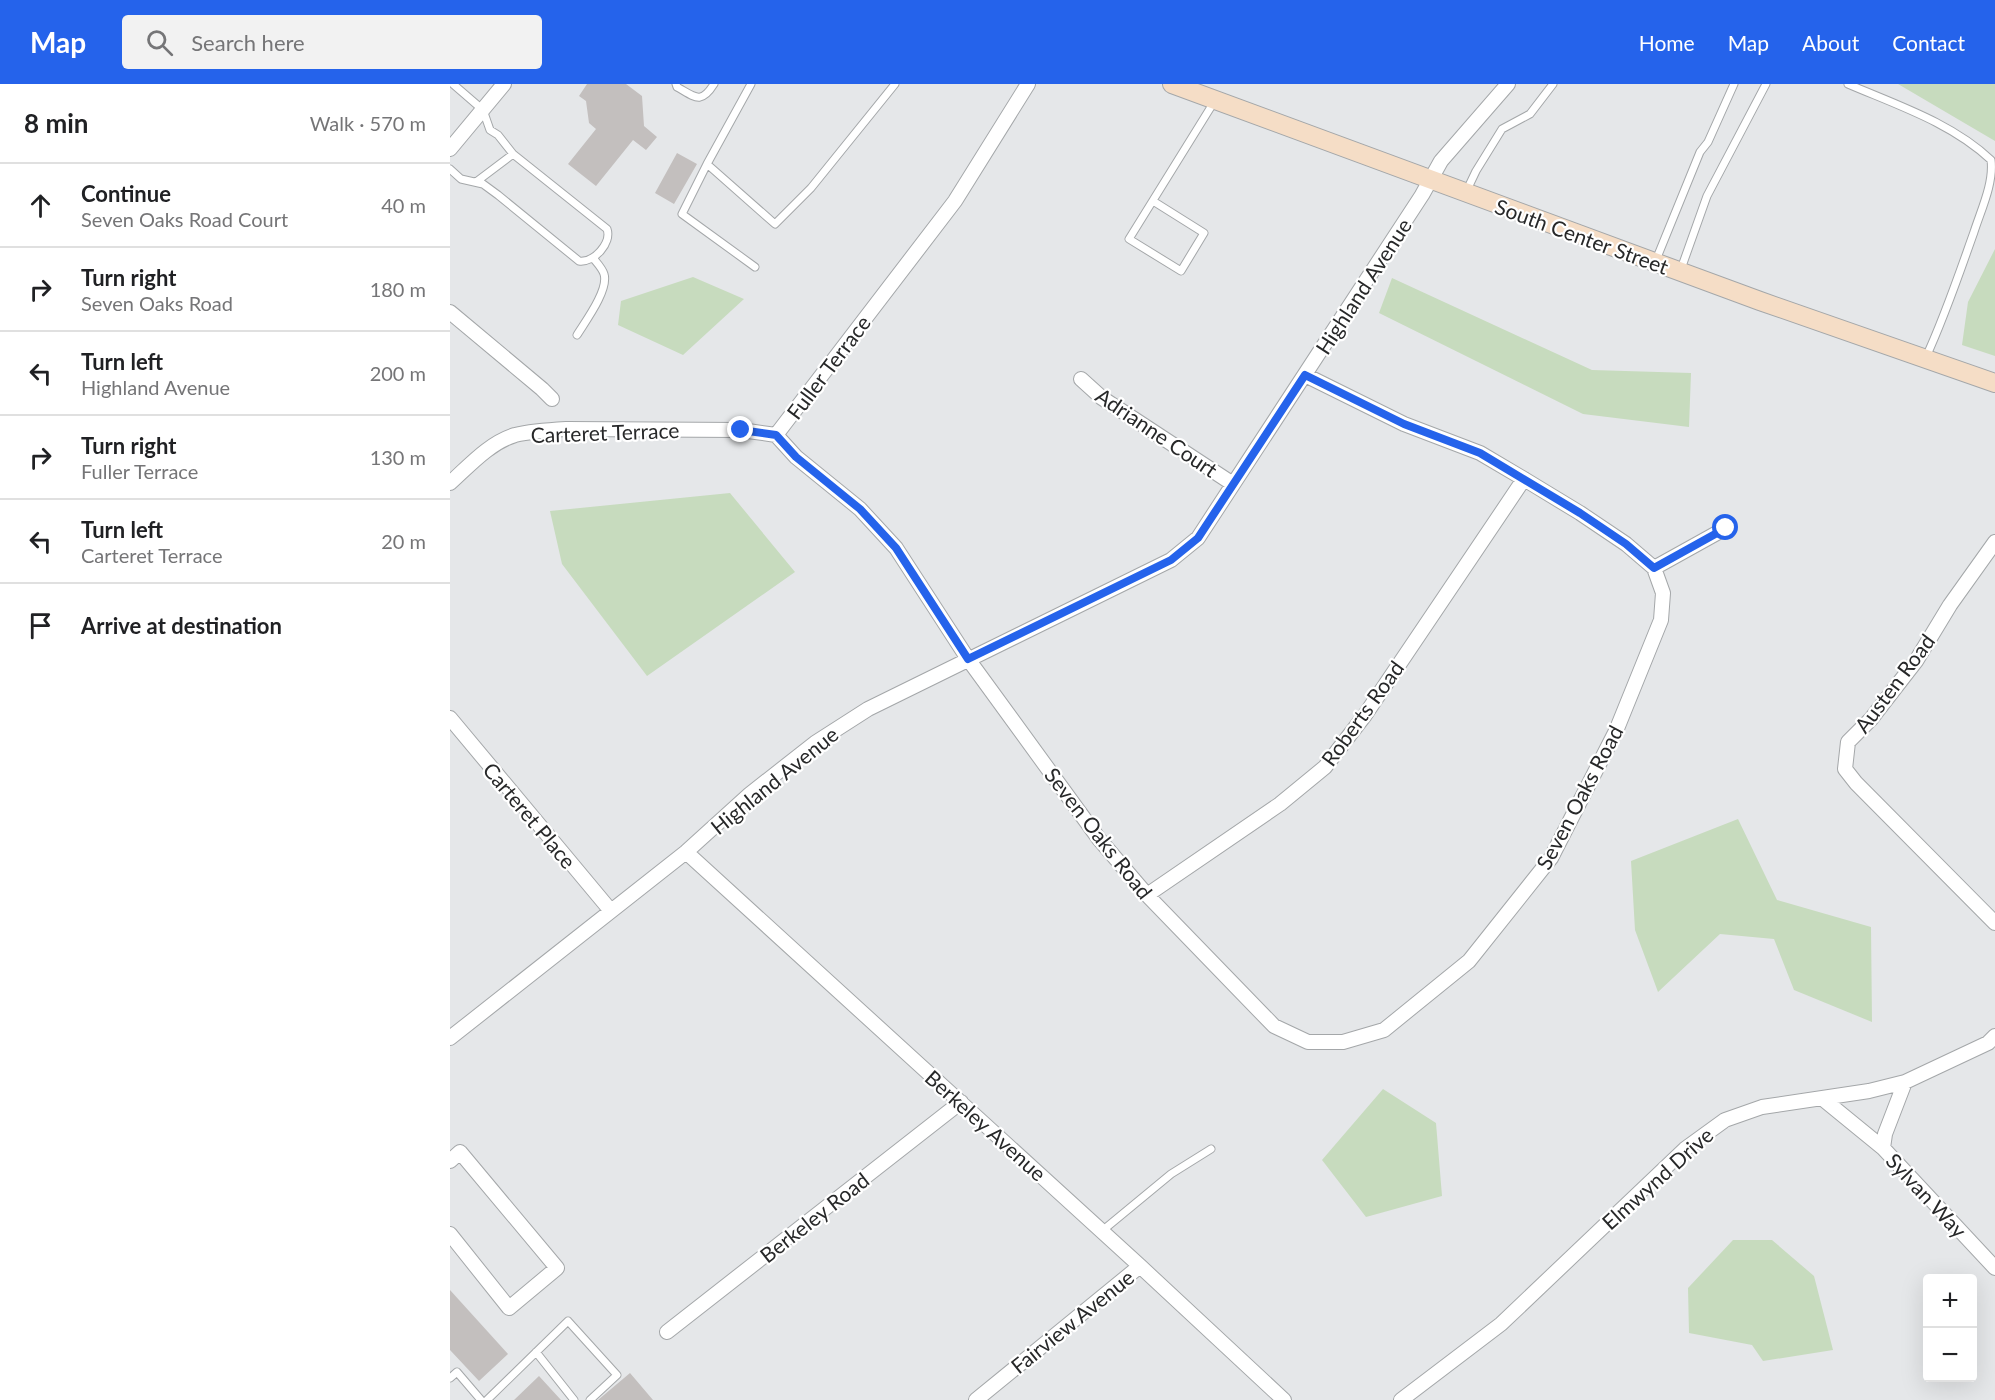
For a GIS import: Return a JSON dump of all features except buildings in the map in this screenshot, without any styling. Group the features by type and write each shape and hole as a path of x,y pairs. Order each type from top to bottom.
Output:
{"main road":[{"name":"South Center Street","path":"1172,84 1209,93 1466,193 1655,263 1995,383"}],"street":[{"path":"450,149 504,84"},
{"name":"Fuller Terrace","path":"968,659 896,548 860,509 796,457 776,435 955,201 1028,84"},
{"name":"Highland Avenue","path":"450,1038 686,852 750,794 815,743 868,710 1171,560 1198,538 1441,161 1508,84"},
{"path":"450,312 552,399"},
{"path":"1305,375 1404,424 1480,453 1617,538 1654,568 1726,528"},
{"name":"Adrianne Court","path":"1081,379 1102,398 1233,484"},
{"name":"Carteret Terrace","path":"450,483 488,449 513,436 540,431 567,429 741,430 776,435"},
{"name":"Roberts Road","path":"1147,895 1280,804 1325,767 1365,715 1524,479"},
{"name":"Austen Road","path":"1995,542 1950,605 1916,661 1871,719 1848,742 1845,769 1856,783 1995,923"},
{"name":"Seven Oaks Road","path":"968,659 1099,839 1147,895 1274,1026 1308,1042 1343,1042 1384,1030 1469,961 1551,858 1616,731 1660,620 1664,593 1654,568"},
{"name":"Carteret Place","path":"450,718 611,911"},
{"name":"Berkeley Avenue","path":"686,852 1284,1400"},
{"name":"Elmwynd Drive","path":"1401,1400 1501,1324 1685,1149 1725,1120 1762,1107 1869,1091 1905,1082 1988,1043 1995,1036"},
{"name":"Sylvan Way","path":"1883,1148 1885,1134 1905,1082"},
{"name":"Sylvan Way","path":"1823,1099 1883,1148 1995,1268"},
{"name":"Berkeley Road","path":"667,1332 961,1102"},
{"path":"450,1161 460,1152 557,1269 509,1308 450,1234"},
{"name":"Fairview Avenue","path":"976,1400 1140,1266"}],"lane":[{"path":"450,169 461,179 476,182 498,195 579,261 586,262 593,258 607,242 609,231 513,154 498,135 490,130 483,110 453,84"},
{"path":"676,84 677,87 701,98 708,94 714,84"},
{"path":"751,84 682,214 755,267"},
{"path":"707,164 775,224 811,188 895,84"},
{"path":"1466,193 1476,171 1502,129 1530,114 1552,84"},
{"path":"1655,263 1700,152 1708,142 1734,84"},
{"path":"1680,272 1707,196 1766,84"},
{"path":"1848,84 1942,125 1978,148 1991,160 1992,169 1983,206 1945,316 1925,359"},
{"path":"1152,201 1204,233 1181,271 1129,239 1152,201 1209,93"},
{"path":"476,182 513,154"},
{"path":"576,335 595,306 604,285 603,271 593,258"},
{"path":"1102,1231 1171,1174 1211,1149"},
{"path":"487,1400 568,1321 617,1375 590,1400"},
{"path":"536,1352 574,1400"},
{"path":"450,1378 457,1372 482,1400"}],"green space":[{"path":"1898,84 1995,84 1995,141"},
{"path":"1995,249 1995,356 1962,345 1968,302"},
{"path":"693,277 744,299 683,355 618,325 621,301"},
{"path":"1392,278 1592,370 1691,373 1689,427 1583,414 1379,313"},
{"path":"730,493 795,572 647,676 562,564 550,511"},
{"path":"1738,819 1777,900 1871,927 1872,1022 1794,990 1774,939 1720,934 1658,992 1635,930 1631,861"},
{"path":"1383,1089 1436,1123 1442,1196 1366,1217 1322,1160"},
{"path":"1733,1240 1772,1240 1814,1276 1833,1350 1763,1361 1752,1345 1689,1333 1688,1288"}],"route":[{"path":"741,430 776,435 796,457 860,509 896,548 968,659 1171,560 1198,538 1305,375 1404,424 1480,453 1580,513 1626,544 1654,568 1726,528"}]}
